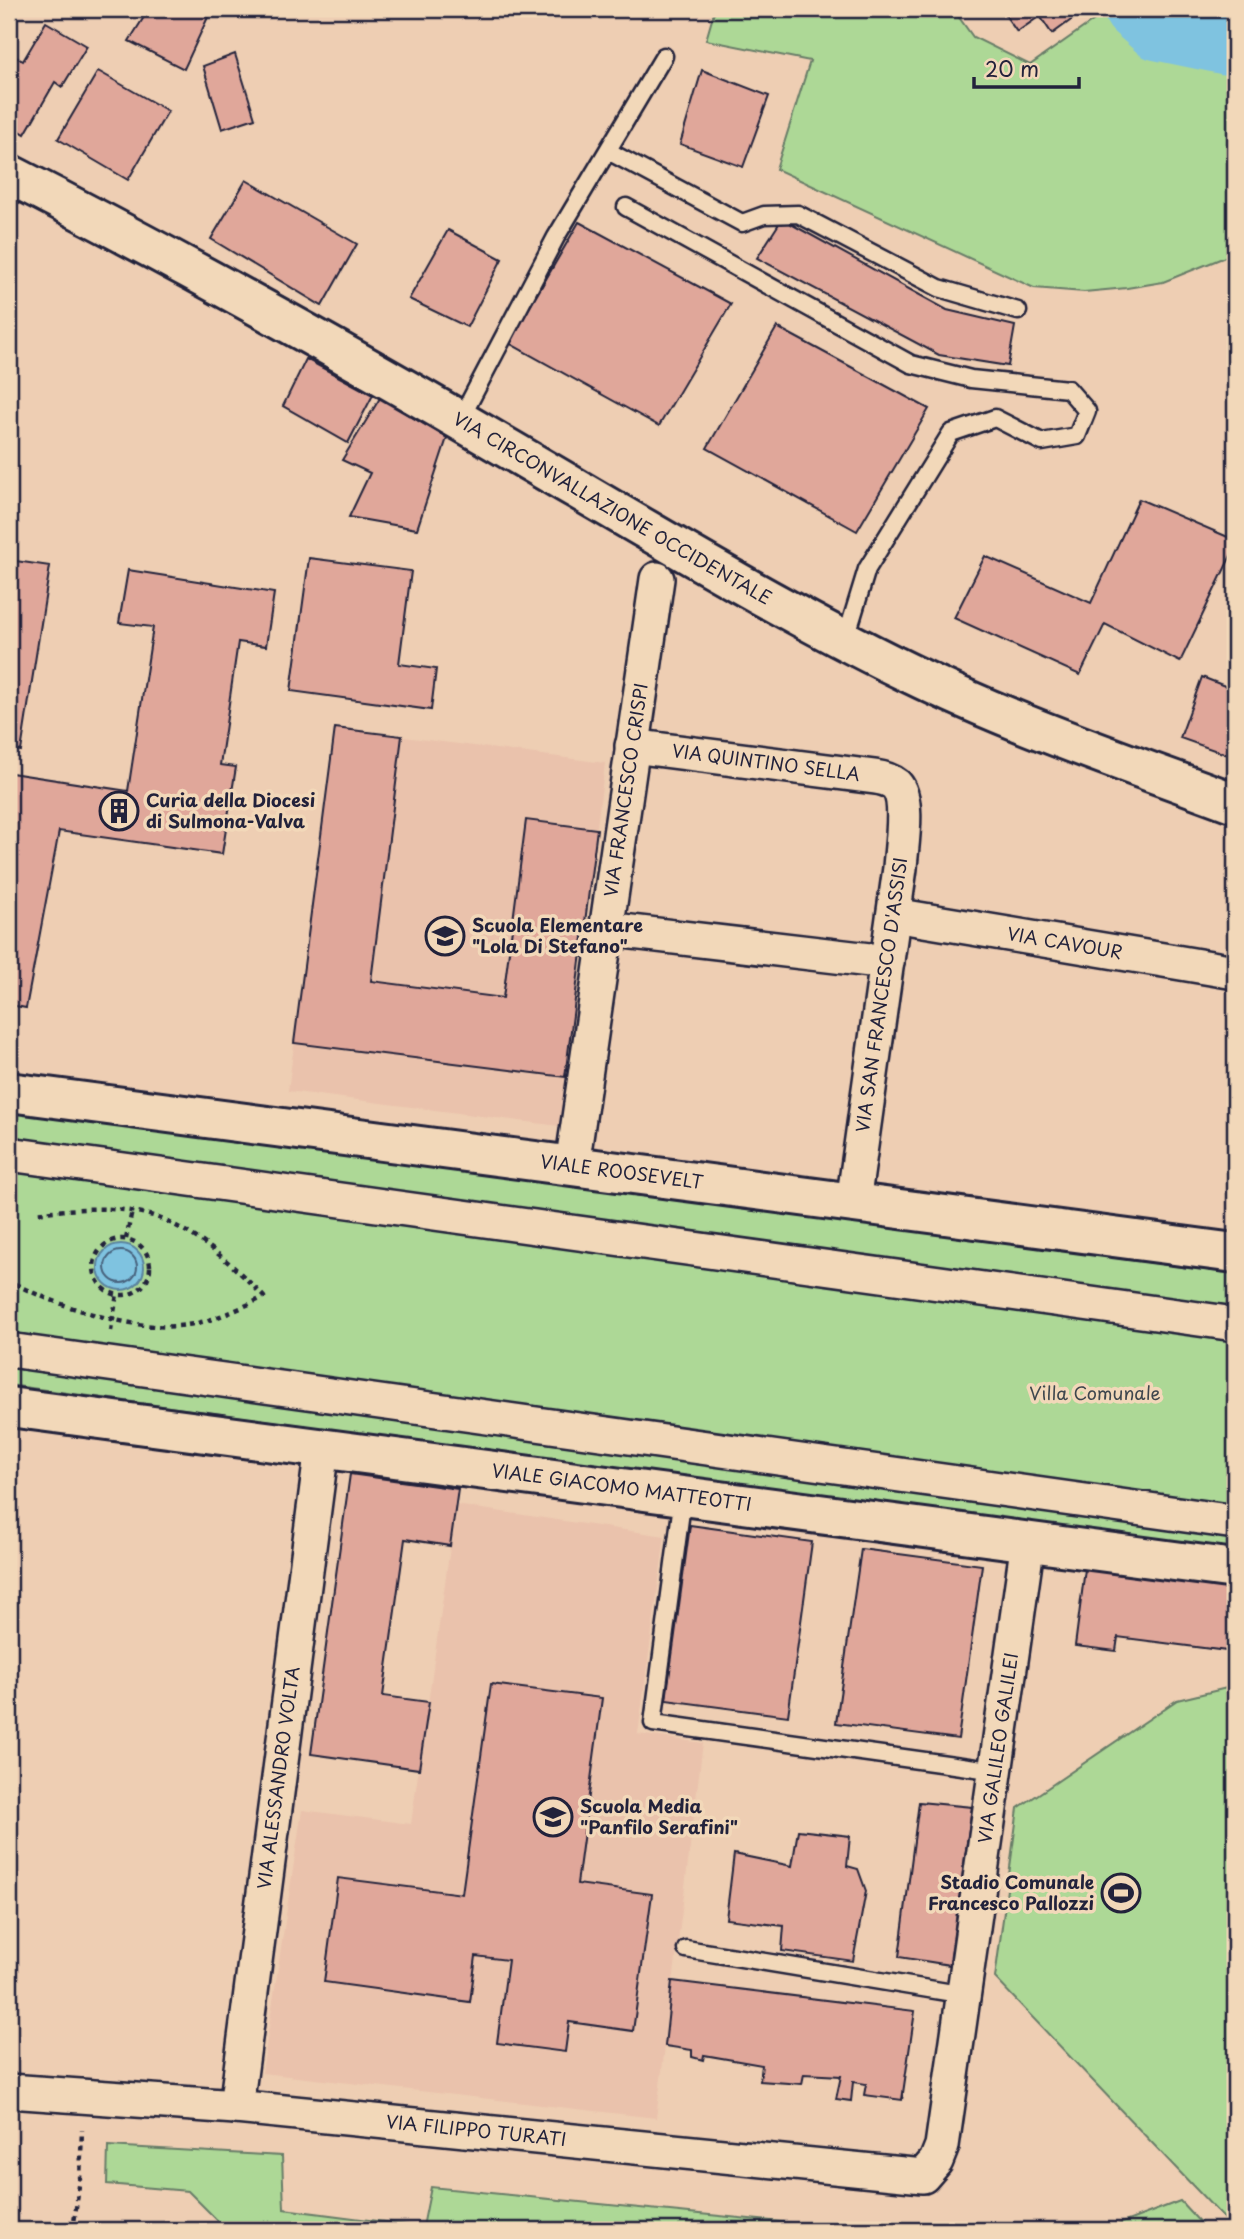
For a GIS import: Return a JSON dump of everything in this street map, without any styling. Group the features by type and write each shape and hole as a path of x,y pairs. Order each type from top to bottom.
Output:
{"street":[{"name":"VIA CIRCONVALLAZIONE OCCIDENTALE","path":"9,174 211,280 845,641 971,702 1064,740 1235,803"},
{"name":"VIA FRANCESCO CRISPI","path":"572,1166 657,579"},
{"name":"VIA QUINTINO SELLA","path":"632,746 875,777 888,780 897,787"},
{"name":"VIA SAN FRANCESCO D'ASSISI","path":"853,1203 894,915 903,827 902,799 897,787"},
{"name":"VIA CAVOUR","path":"894,915 1235,972"},
{"path":"606,929 887,962"},
{"name":"VIALE ROOSEVELT","path":"9,1092 1235,1253"},
{"path":"9,1154 1235,1324"},
{"path":"9,1350 1235,1522"},
{"name":"VIALE GIACOMO MATTEOTTI","path":"9,1407 1235,1569"},
{"name":"VIA ALESSANDRO VOLTA","path":"236,2107 322,1448"},
{"name":"VIA GALILEO GALILEI","path":"936,2161 942,2146 965,1994 1028,1541"},
{"name":"VIA FILIPPO TURATI","path":"9,2091 236,2107 908,2176 923,2176 936,2161"}],"lane":[{"path":"460,420 556,237 664,56"},
{"path":"607,151 742,223 764,215 798,214 939,288 1018,311"},
{"path":"626,207 911,364 971,379 1068,389 1087,411 1077,436 1042,442 995,418 951,433 867,569 845,641"},
{"path":"683,1496 653,1723 997,1770"},
{"path":"686,1949 965,1994"}],"path":[{"path":"15,1284 43,1299 113,1319 177,1326 224,1315 264,1297 236,1266 204,1243 155,1217 132,1211 84,1208 34,1213"},
{"path":"126,1239 132,1211"},
{"path":"126,1239 142,1247 147,1254 149,1272 141,1287 134,1292 117,1294 108,1291 95,1276 96,1257 100,1248 108,1242 126,1239"},
{"path":"113,1319 117,1294"},
{"path":"74,2230 80,2179 82,2096"}],"shaded area":[{"name":"Scuola Elementare \"Lola Di Stefano\"","path":"335,728 605,763 559,1126 288,1091"},
{"name":"Scuola Media \"Panfilo Serafini\"","path":"456,1505 665,1536 638,1734 703,1743 656,2118 262,2073 302,1810 411,1824"}],"green space":[{"path":"715,9 953,9 973,37 1030,65 1110,9 1235,9 1235,253 1163,282 1084,292 1034,288 776,169 810,61 706,40"},
{"name":"Villa Comunale","path":"9,1109 1235,1274 1235,1553 9,1385"},
{"name":"Stadio Comunale Francesco Pallozzi","path":"1235,1686 1235,2230 995,1978 1018,1808 1177,1700"},
{"path":"108,2146 282,2156 284,2209 423,2227 431,2187 860,2230 227,2230 188,2191 107,2184"},
{"path":"1180,2201 1207,2230 1104,2230"}],"water":[{"path":"121,1244 137,1251 144,1267 137,1283 121,1290 105,1283 98,1267 105,1251"}],"building":[{"path":"149,9 207,9 209,15 184,69 129,41"},
{"path":"1001,9 1085,10 1052,34 1040,16 1017,32"},
{"path":"46,22 87,46 62,87 55,82 25,134 9,124 9,53 23,61"},
{"path":"235,54 255,118 222,129 203,66"},
{"path":"702,70 769,96 743,167 680,144"},
{"path":"98,71 168,111 128,180 58,139"},
{"path":"246,180 357,244 322,306 211,239"},
{"path":"782,219 947,310 1015,326 1008,366 939,355 757,258"},
{"path":"579,222 731,304 659,426 509,343"},
{"path":"448,230 502,259 467,327 409,299"},
{"path":"777,327 929,409 857,531 707,448"},
{"path":"306,359 373,395 348,443 283,406"},
{"path":"380,398 447,438 417,529 349,517 370,473 342,460"},
{"path":"1139,499 1235,540 1235,547 1180,662 1105,624 1080,675 954,618 985,556 1091,603"},
{"path":"309,558 411,571 399,664 436,669 431,710 291,691"},
{"path":"9,560 50,566 21,751 9,749"},
{"name":"Curia della Diocesi di Sulmona-Valva","path":"128,570 274,593 266,646 238,642 220,765 236,767 222,854 59,831 26,1008 10,1005 9,1013 11,773 128,791 153,627 119,623"},
{"path":"1202,677 1235,690 1235,745 1231,756 1180,738"},
{"path":"335,728 402,736 371,981 503,998 526,820 597,829 565,1077 294,1043"},
{"path":"350,1474 458,1489 450,1546 405,1539 383,1696 429,1702 419,1769 311,1754"},
{"path":"690,1525 812,1542 788,1716 666,1700"},
{"path":"861,1549 982,1565 958,1739 836,1723"},
{"path":"1085,1569 1235,1588 1235,1652 1118,1637 1116,1651 1075,1646"},
{"path":"491,1684 602,1698 577,1884 652,1894 633,2031 569,2022 565,2052 497,2043 508,1960 476,1956 470,2002 324,1982 338,1878 462,1894"},
{"path":"919,1802 972,1807 950,1965 899,1957"},
{"path":"798,1830 850,1836 847,1866 858,1869 866,1891 853,1961 782,1951 784,1926 726,1919 734,1854 792,1866"},
{"path":"672,1981 915,2011 902,2100 864,2095 866,2084 853,2082 851,2101 836,2099 841,2076 804,2074 802,2084 760,2081 762,2065 704,2055 703,2060 692,2057 692,2050 665,2046"}],"waterway":[{"path":"1135,9 1158,29 1235,45"}],"place":[{"name":"Curia della Diocesi di Sulmona-Valva","path":"119,811"},
{"name":"Scuola Elementare \"Lola Di Stefano\"","path":"445,936"},
{"name":"Scuola Media \"Panfilo Serafini\"","path":"553,1817"},
{"name":"Stadio Comunale Francesco Pallozzi","path":"1121,1893"}]}
